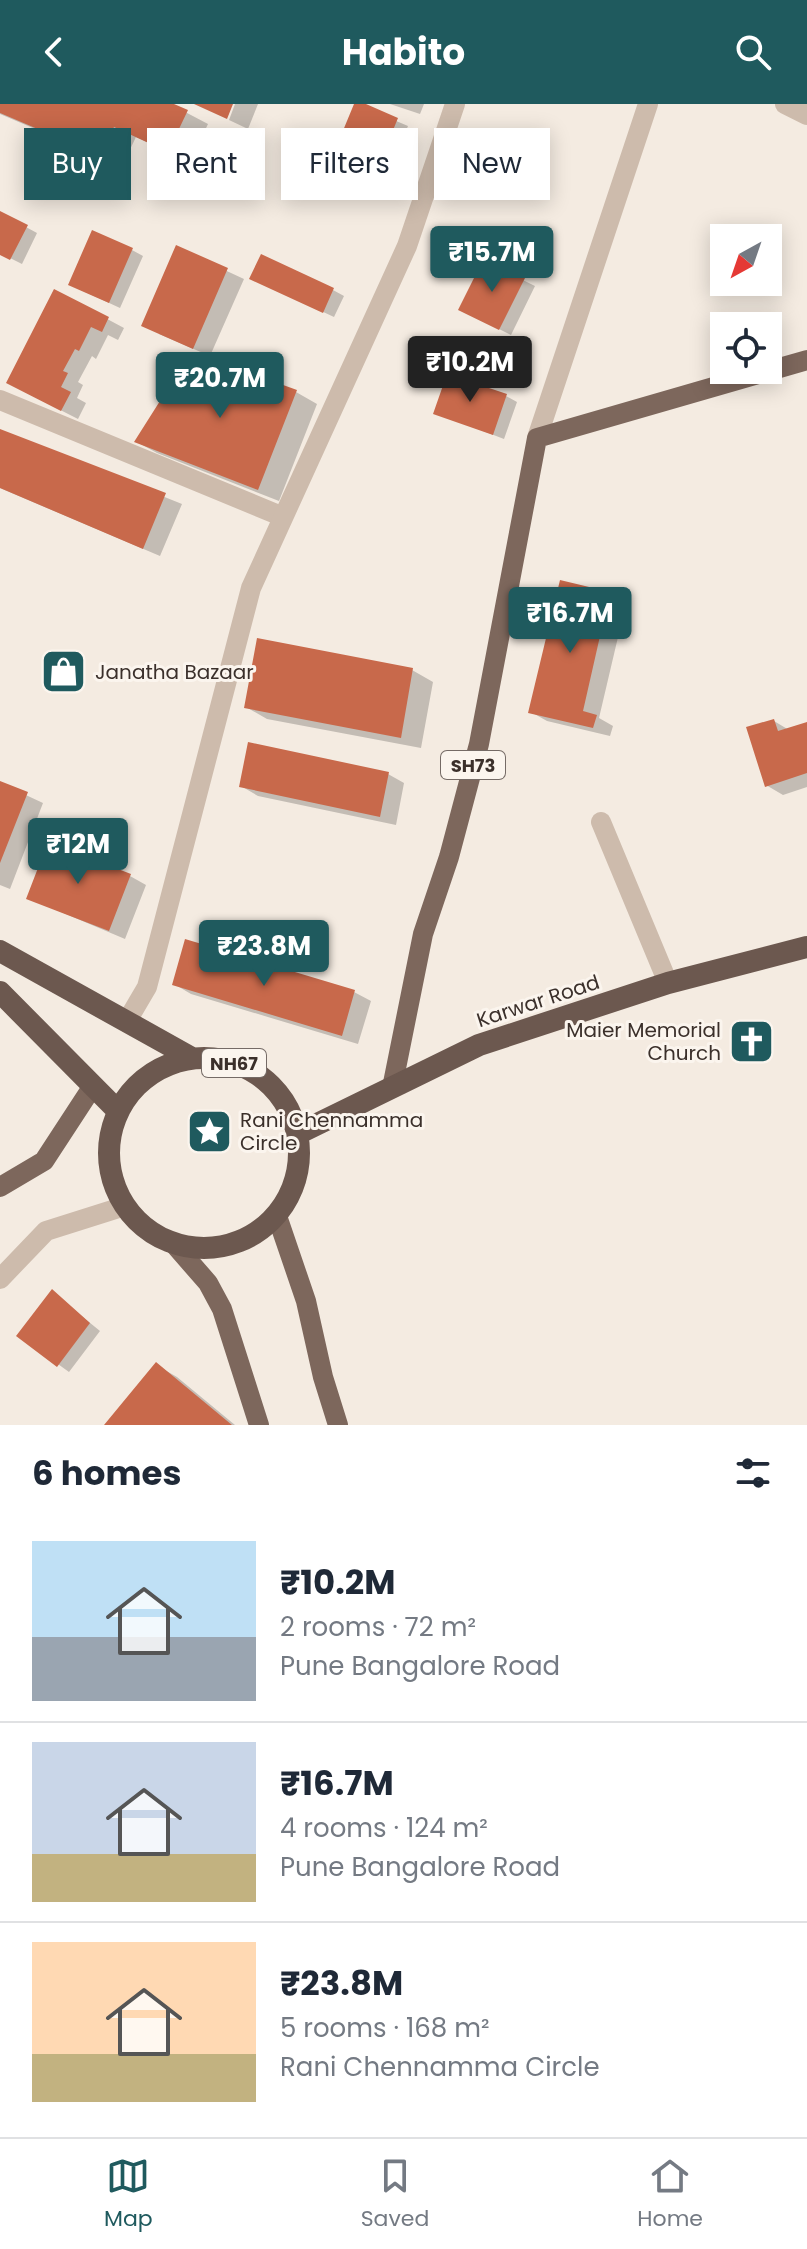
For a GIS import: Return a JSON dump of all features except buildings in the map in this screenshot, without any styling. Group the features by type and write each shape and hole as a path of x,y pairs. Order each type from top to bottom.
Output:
{"highway":[{"name":"Karwar Road","path":"297,1134 479,1045 668,983 807,947"},
{"name":"NH67","path":"0,951 192,1058"},
{"path":"0,992 118,1111"},
{"name":"NH67","path":"192,1058 224,1059 257,1074 284,1099 297,1134 298,1171 291,1195 277,1216 256,1234 230,1245 202,1249 174,1244 152,1233 125,1206 111,1174 109,1142 118,1111 136,1085 162,1067 192,1058"}],"main road":[{"path":"537,438 807,360"},
{"name":"SH73","path":"392,1088 423,934 449,857 479,744 537,438"},
{"path":"0,1187 44,1161 93,1086"},
{"path":"277,1216 306,1301 323,1377 338,1425"},
{"path":"174,1244 208,1283 222,1309 259,1425"}],"street":[{"path":"127,1021 147,987 251,588 281,516 407,246 455,104"},
{"path":"537,438 648,104"},
{"path":"785,104 807,115"},
{"path":"0,400 281,516"},
{"path":"601,822 668,983"},
{"path":"0,1279 46,1231 125,1206"}],"place":[{"name":"Janatha Bazaar","path":"64,672"},
{"name":"Maier Memorial Church","path":"752,1041"},
{"name":"Rani Chennamma Circle","path":"209,1132"}]}
